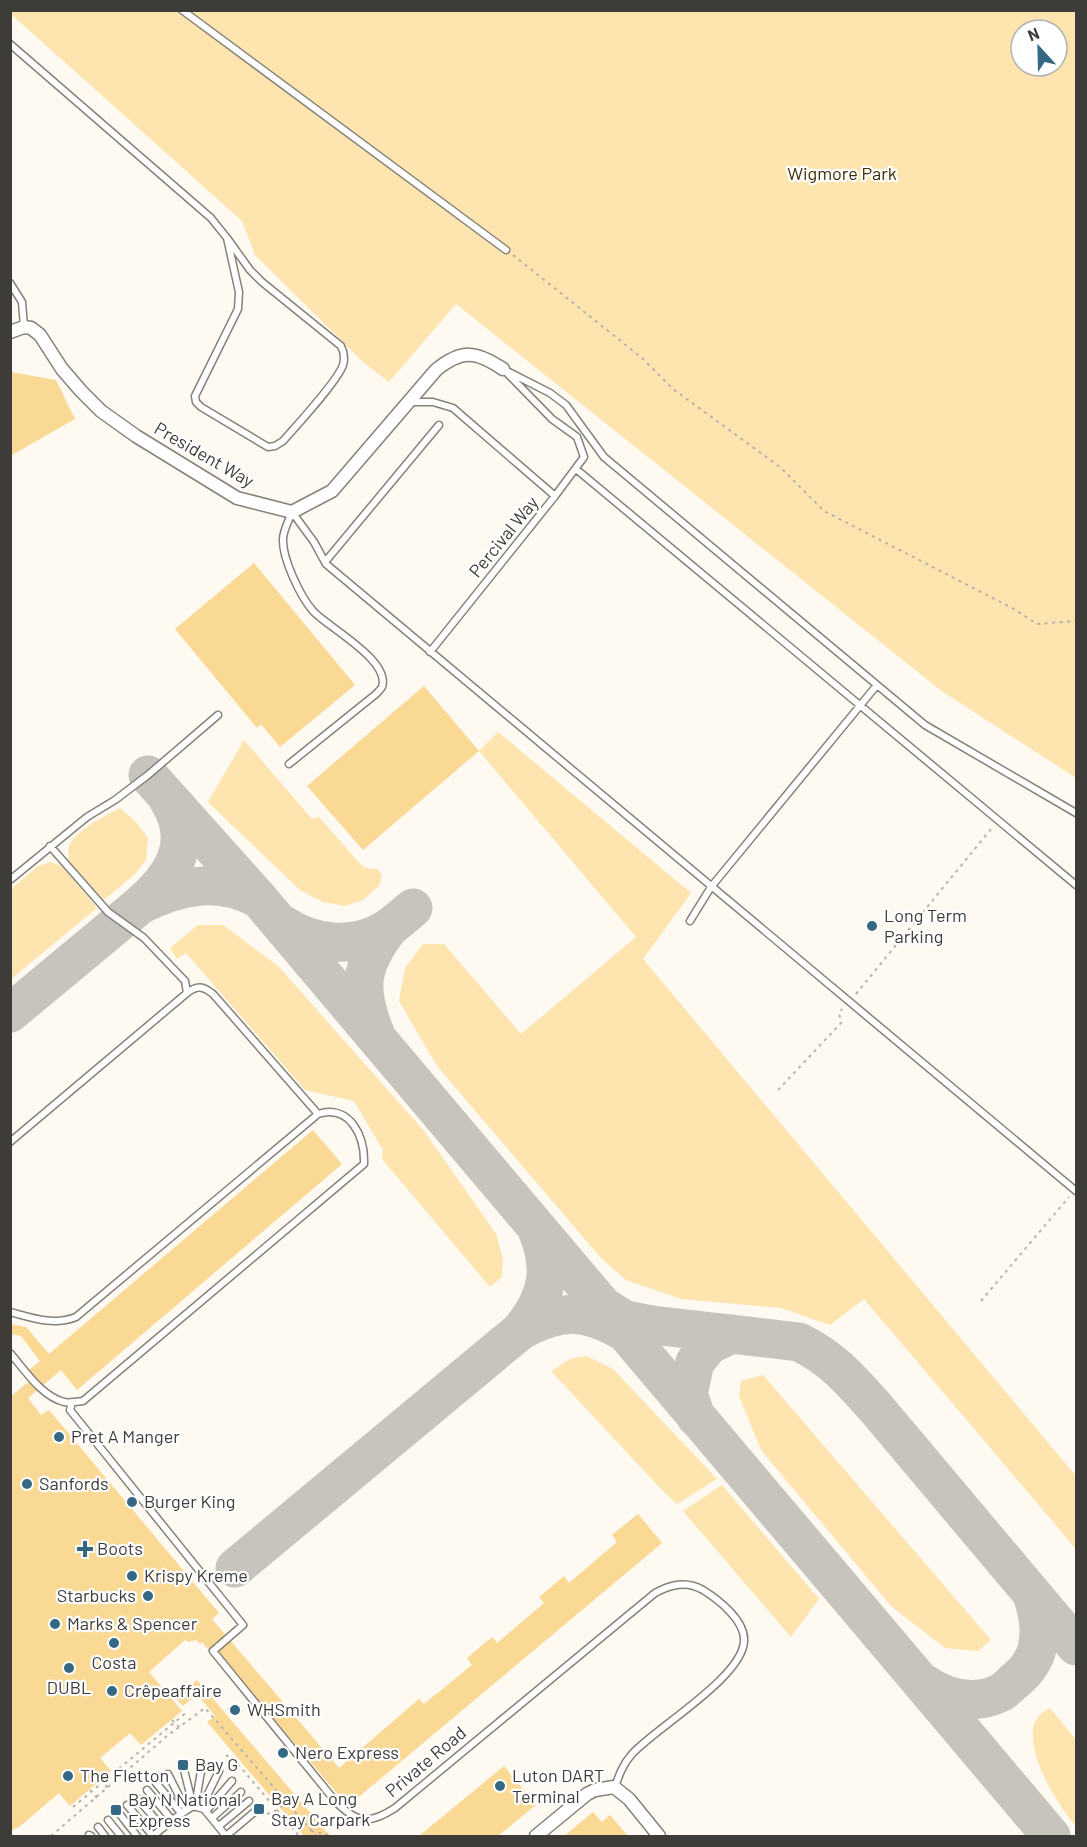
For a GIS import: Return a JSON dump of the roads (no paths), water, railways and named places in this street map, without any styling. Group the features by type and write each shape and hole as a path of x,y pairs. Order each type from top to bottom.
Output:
{"street":[{"path":"10,332 24,327"},
{"name":"President Way","path":"24,327 32,328 40,335 62,369 81,392 101,411 136,436 237,498 292,512"},
{"path":"292,512 332,491 436,370 447,361 460,355 472,354 486,358 503,369"},
{"path":"536,1836 587,1794 595,1790 614,1787 629,1799 659,1836"}],"lane":[{"path":"182,10 506,250"},
{"path":"10,44 211,218 227,238 250,270 262,282 344,351 342,367 334,379 283,441 275,446 268,447 196,402 195,396 238,309 239,292 227,238"},
{"path":"10,283 22,302 24,327"},
{"path":"503,369 552,419 577,437 584,457 555,496"},
{"path":"503,369 550,393 566,405 604,457 925,725 1077,813"},
{"name":"Percival Way","path":"409,402 433,402 453,408 555,496 430,652"},
{"path":"325,562 439,425"},
{"path":"576,469 1077,885"},
{"path":"292,512 314,542 325,562 1076,1190"},
{"path":"289,764 382,687 382,679 370,658 352,640 314,612 301,595 294,579 283,538 292,512"},
{"path":"690,921 711,887 877,685"},
{"path":"10,880 87,817 140,782 218,715"},
{"path":"50,846 108,912 144,938 185,981 187,993"},
{"path":"10,1142 194,987 204,987 213,994 318,1114"},
{"path":"10,1312 46,1321 65,1321 76,1317 318,1114 337,1112 349,1120 361,1135 365,1152 364,1164 83,1401 65,1402 43,1391 10,1353"},
{"name":"Private Road","path":"72,1402 70,1410 243,1625 213,1651 336,1802 352,1817 360,1820 376,1818 395,1808 655,1593 675,1585 695,1586 704,1591 721,1604 741,1627 744,1634 743,1650 739,1658 717,1682 633,1753 621,1770 614,1787"},
{"path":"194,1809 201,1765"},
{"path":"183,1766 194,1809"},
{"path":"194,1809 219,1771"},
{"path":"168,1774 194,1809"},
{"path":"127,1805 153,1836 172,1820 194,1809 232,1781"},
{"path":"156,1783 194,1809 212,1818 226,1836 258,1809"},
{"path":"147,1790 172,1820"},
{"path":"212,1818 241,1792"},
{"path":"137,1798 163,1828"},
{"path":"219,1826 249,1801"},
{"path":"118,1812 137,1836"},
{"path":"108,1820 121,1836"},
{"path":"98,1827 105,1836"}],"place":[{"name":"Long Term Parking","path":"872,926"},
{"name":"Pret A Manger","path":"59,1437"},
{"name":"Sanfords","path":"27,1484"},
{"name":"Burger King","path":"132,1502"},
{"name":"Boots","path":"85,1549"},
{"name":"Krispy Kreme","path":"132,1576"},
{"name":"Starbucks","path":"148,1596"},
{"name":"Marks & Spencer","path":"55,1624"},
{"name":"Costa","path":"114,1643"},
{"name":"DUBL","path":"69,1668"},
{"name":"Crêpeaffaire","path":"112,1691"},
{"name":"WHSmith","path":"235,1710"},
{"name":"Nero Express","path":"283,1753"},
{"name":"Bay G","path":"183,1765"},
{"name":"The Fletton","path":"68,1776"},
{"name":"Luton DART Terminal","path":"500,1786"},
{"name":"Bay A Long Stay Carpark","path":"259,1809"},
{"name":"Bay N National Express","path":"116,1810"}],"park label":[{"name":"Wigmore Park","path":"842,174"}]}
